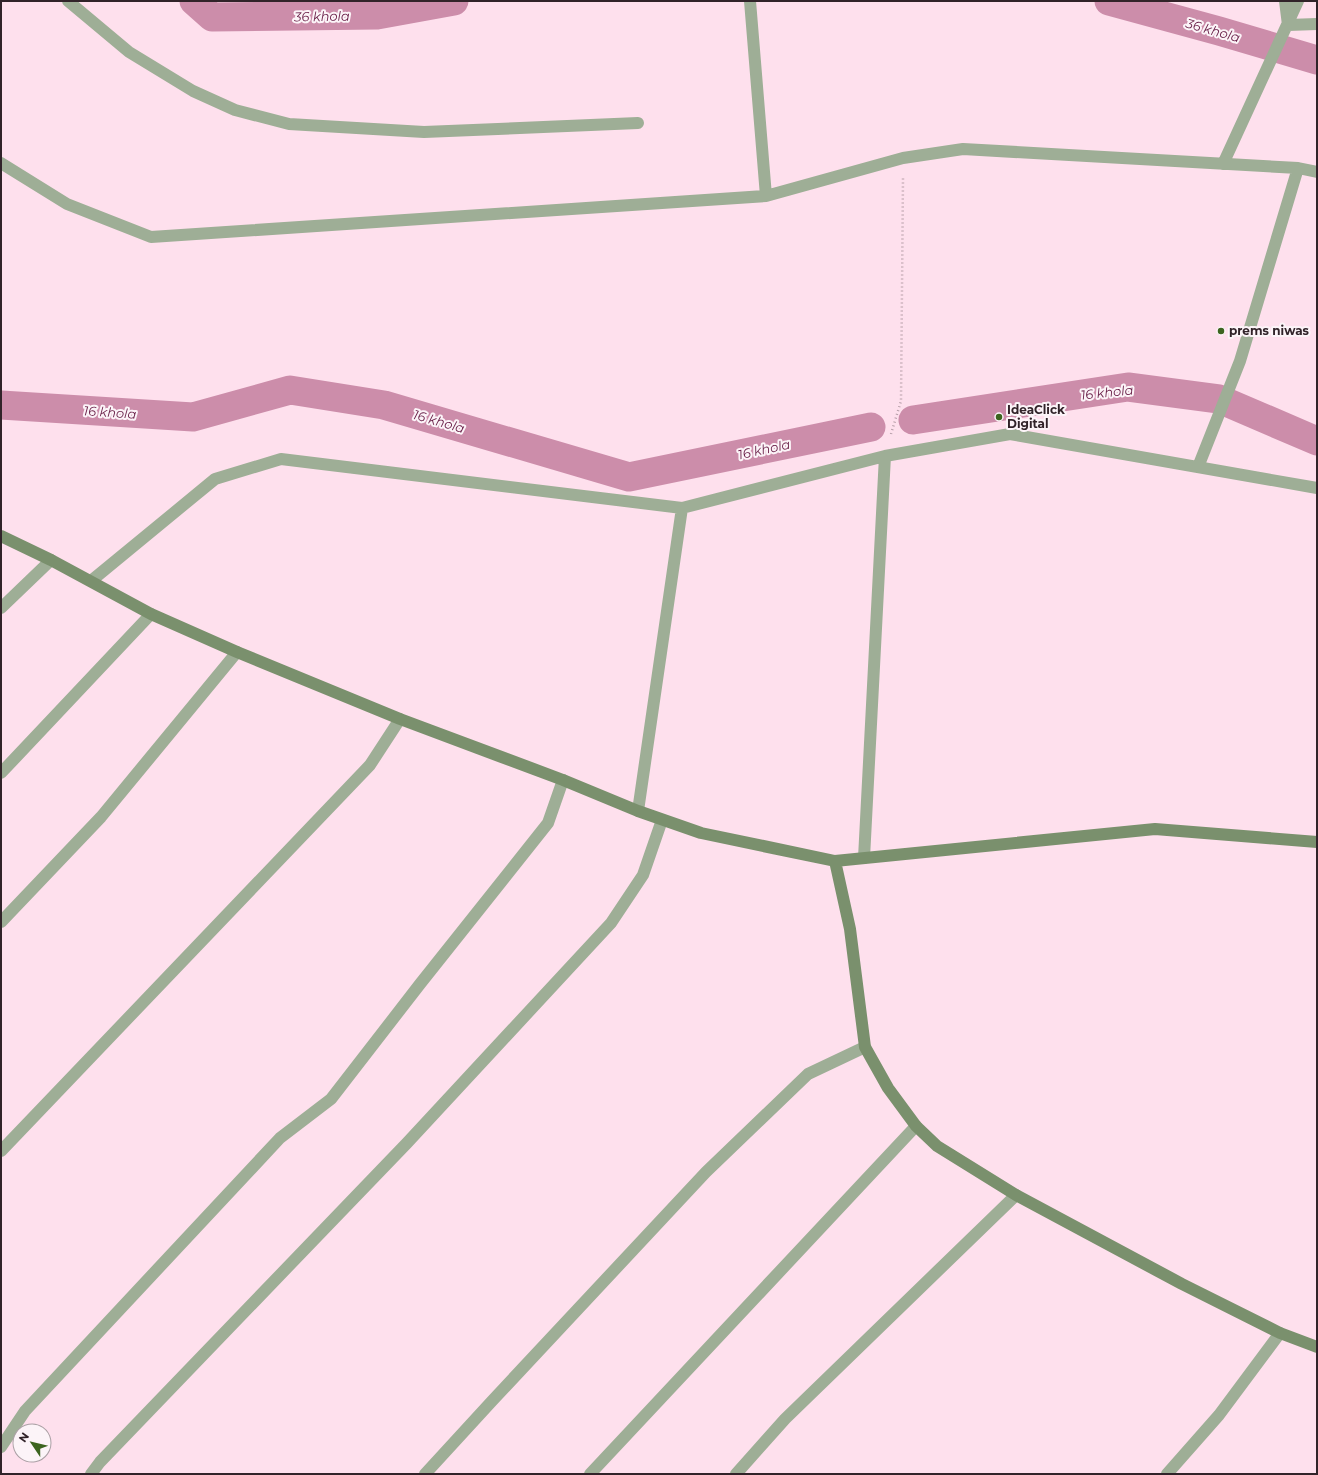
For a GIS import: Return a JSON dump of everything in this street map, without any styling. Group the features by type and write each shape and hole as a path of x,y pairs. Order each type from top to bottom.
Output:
{"street":[{"path":"68,1 129,52 193,91 235,110 289,124 424,132 638,124"},
{"path":"750,1 766,196"},
{"path":"1223,164 1287,26 1293,3"},
{"path":"1287,26 1317,24"},
{"path":"1,163 67,204 151,237 766,196 903,158 963,149 1298,168 1317,172"},
{"path":"1200,462 1240,360 1298,168"},
{"path":"92,581 215,479 281,458 682,508 885,456 1010,434 1200,462 1317,488"},
{"path":"864,858 885,456"},
{"path":"638,811 682,508"},
{"path":"1,536 92,581 151,614 237,652 400,719 563,780 638,811 700,833 835,861 1155,829 1317,842"},
{"path":"1,608 51,560"},
{"path":"1,773 151,614"},
{"path":"1,922 101,817 237,652"},
{"path":"1,1151 370,765 400,719"},
{"path":"1,1447 25,1412 280,1138 331,1099 548,823 563,780"},
{"path":"91,1474 100,1462 401,1148 611,922 643,876 662,820"},
{"path":"835,861 850,929 866,1047 888,1088 916,1126 937,1146 1016,1195 1182,1284 1280,1333 1317,1347"},
{"path":"425,1474 706,1172 808,1074 866,1047"},
{"path":"590,1474 916,1126"},
{"path":"736,1474 785,1419 1016,1195"},
{"path":"1167,1474 1219,1415 1280,1333"}],"path":[{"path":"885,456 901,401 903,158"}],"waterway":[{"name":"36 khola","path":"194,1 212,17 377,15 454,1"},
{"name":"36 khola","path":"1109,1 1317,60"},
{"name":"16 khola","path":"913,420 1128,387 1219,399 1317,441"},
{"name":"16 khola","path":"1,405 193,417 290,390 384,405 629,477 871,427"}],"place":[{"name":"prems niwas","path":"1221,331"},
{"name":"IdeaClick Digital","path":"999,417"}]}
